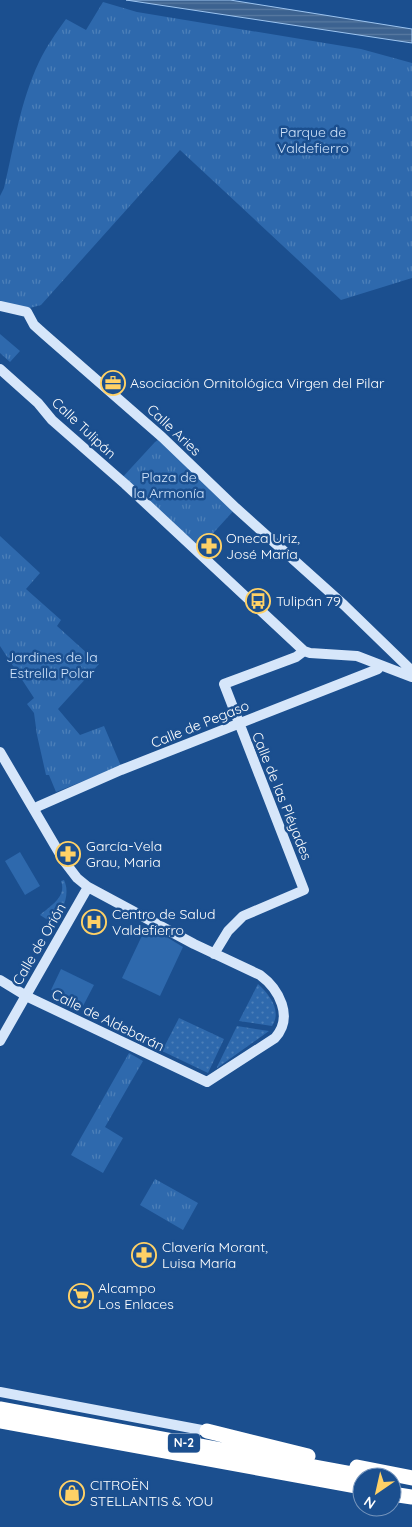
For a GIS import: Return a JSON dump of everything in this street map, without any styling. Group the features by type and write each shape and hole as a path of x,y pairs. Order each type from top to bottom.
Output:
{"highway":[{"name":"N-2","path":"0,1409 352,1474"},
{"name":"N-2","path":"0,1421 352,1485"},
{"path":"207,1431 311,1457 412,1478"}],"street":[{"name":"Calle Aries","path":"0,306 27,312 34,325 162,437 236,508 344,604 409,672"},
{"name":"Calle Tulipán","path":"0,369 38,403 52,420 304,651"},
{"path":"304,651 357,656 382,667 409,672"},
{"name":"Calle de las Pléyades","path":"214,954 228,931 243,916 304,890 224,684 296,657 304,651"},
{"name":"Calle de Pegaso","path":"34,809 113,773 382,667"},
{"path":"0,752 68,868 77,878 88,887 214,954"},
{"name":"Calle de Orión","path":"0,1041 88,887"},
{"name":"Calle de Aldebarán","path":"0,980 25,995 206,1082 275,1038 281,1030 284,1015 281,1000 266,980 214,954"},
{"path":"0,1392 207,1431"}],"green space":[{"name":"Parque de Valdefierro","path":"103,2 137,12 361,49 412,63 412,278 341,300 180,150 41,305 26,309 0,302 0,196 4,188 18,124 32,77 51,40 66,19 86,30"},
{"path":"0,334 20,351 10,362 0,353"},
{"name":"Plaza de la Armonía","path":"162,437 236,508 197,551 120,480 155,442"},
{"name":"Jardines de la Estrella Polar","path":"0,536 40,573 26,589 61,620 57,626 99,664 58,709 80,735 104,726 121,766 56,792 49,775 46,775 34,713 27,704 34,698 0,646"},
{"path":"20,852 40,886 25,895 5,861"},
{"path":"64,880 67,891 66,897 63,908 54,924 40,915 53,905 60,896 62,892 61,881"},
{"path":"147,925 183,947 160,996 122,978"},
{"path":"61,969 94,985 83,1006 51,990"},
{"path":"258,984 267,993 275,1009 276,1015 272,1026 239,1021"},
{"path":"179,1018 224,1039 208,1073 162,1051"},
{"path":"237,1026 269,1031 217,1068 217,1067"},
{"path":"129,1053 143,1061 105,1127 123,1138 103,1173 71,1155"},
{"path":"155,1179 198,1203 183,1230 140,1205"}],"shaded area":[{"path":"126,0 230,0 412,29 412,43"}],"place":[{"name":"Asociación Ornitológica Virgen del Pilar","path":"113,383"},
{"name":"Oneca Uriz, José María","path":"209,546"},
{"name":"Tulipán 79","path":"258,601"},
{"name":"García-Vela Grau, Maria","path":"68,854"},
{"name":"Centro de Salud Valdefierro","path":"94,922"},
{"name":"Clavería Morant, Luisa María","path":"144,1255"},
{"name":"Alcampo Los Enlaces","path":"81,1296"},
{"name":"CITROËN STELLANTIS & YOU","path":"72,1493"}]}
